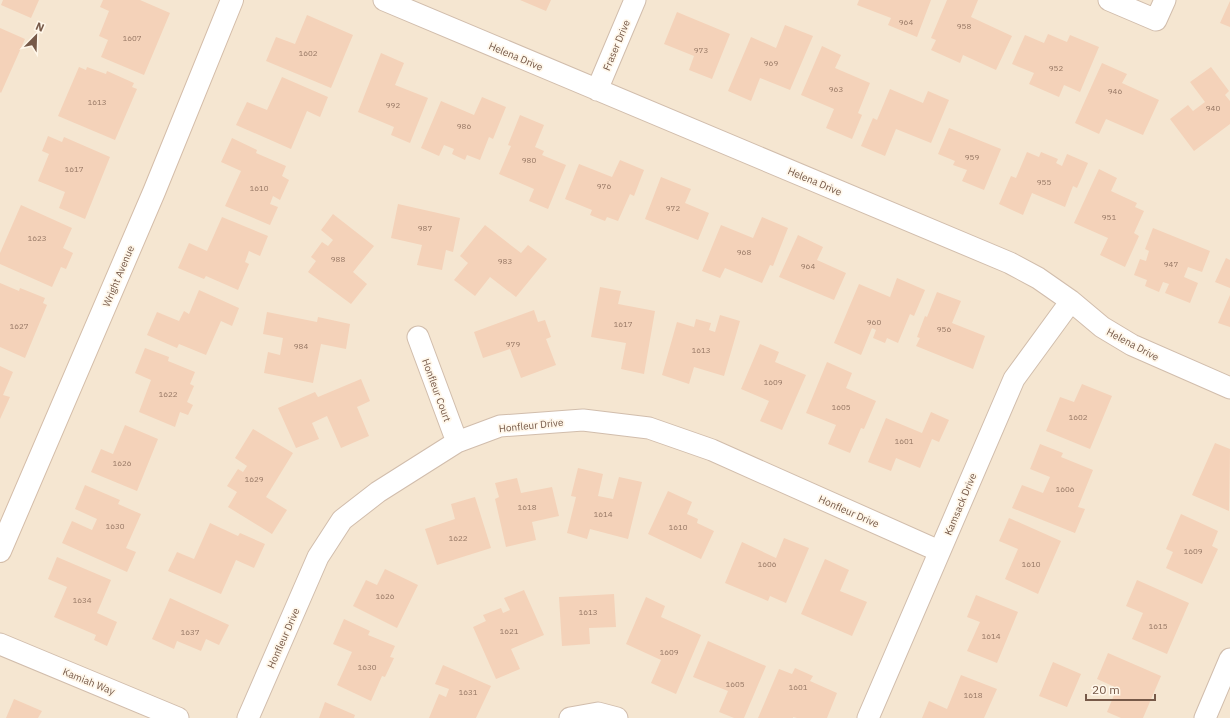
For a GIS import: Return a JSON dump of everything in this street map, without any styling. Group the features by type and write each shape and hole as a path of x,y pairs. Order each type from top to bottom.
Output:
{"street":[{"name":"Wright Avenue","path":"0,551 151,200 232,0"},
{"name":"Helena Drive","path":"384,0 1010,263 1038,278 1071,301 1102,327 1132,345 1230,388"},
{"name":"Fraser Drive","path":"597,90 635,0"},
{"path":"1109,0 1156,20 1165,0"},
{"name":"Kamsack Drive","path":"868,718 1014,379 1071,301"},
{"name":"Honfleur Court","path":"418,337 457,442"},
{"name":"Honfleur Drive","path":"248,718 318,557 342,520 378,492 457,442 500,426 583,420 649,428 712,450 939,551"},
{"name":"Kamiah Way","path":"0,644 178,718"},
{"path":"1205,718 1230,659"},
{"path":"570,718 598,713 617,718"}],"shaded area":[{"path":"0,0 1230,0 1230,718 0,718"}],"building":[{"path":"3,0 39,0 31,18 1,5"},
{"path":"103,0 140,0 170,13 144,75 101,57 108,40 99,36 109,11 100,7"},
{"path":"520,0 551,0 546,11"},
{"path":"859,0 931,0 917,37 888,25 891,18 857,5"},
{"path":"947,0 978,0 971,17 1012,36 996,70 963,55 960,63 931,50 936,40 931,38"},
{"path":"1230,1 1230,27 1220,23"},
{"path":"677,12 730,34 712,79 689,70 694,56 664,44"},
{"path":"307,15 353,35 331,88 266,61 276,37 295,44"},
{"path":"785,25 813,36 790,90 760,78 751,101 728,91 751,37 776,48"},
{"path":"0,28 25,39 1,93 0,92"},
{"path":"1048,34 1067,42 1070,35 1099,47 1080,92 1064,85 1059,97 1029,84 1034,73 1012,64 1025,35 1044,43"},
{"path":"822,46 841,55 835,68 870,83 858,113 862,115 852,139 826,128 834,109 801,95"},
{"path":"381,53 404,63 395,85 428,98 410,143 391,135 394,127 358,112"},
{"path":"1102,63 1127,74 1122,83 1159,100 1143,135 1106,119 1099,134 1075,123"},
{"path":"79,67 86,70 87,67 106,74 107,71 134,83 132,87 137,89 115,140 58,116"},
{"path":"1211,67 1229,91 1225,95 1230,101 1230,124 1194,151 1170,119 1188,105 1193,111 1205,102 1190,82"},
{"path":"282,77 328,97 320,117 307,111 291,149 236,125 247,102 267,110"},
{"path":"890,89 923,103 928,91 949,100 931,143 896,129 885,156 861,146 873,118 877,120"},
{"path":"482,97 506,107 493,139 489,137 480,160 467,155 465,160 452,154 454,149 444,145 439,156 421,148 441,101 474,115"},
{"path":"520,115 544,125 535,147 544,151 542,155 566,165 548,209 529,201 534,189 499,174 511,146 508,145"},
{"path":"949,128 1001,149 984,190 962,181 967,170 953,165 955,161 938,154"},
{"path":"48,136 62,142 64,137 110,157 85,219 59,208 65,192 38,181 49,154 42,151"},
{"path":"232,138 257,150 256,153 286,166 282,176 289,180 280,200 273,196 270,204 278,207 270,225 225,206 241,171 221,162"},
{"path":"1027,152 1039,157 1041,152 1058,159 1056,163 1062,166 1067,154 1088,163 1077,188 1073,186 1065,207 1032,193 1023,215 999,204 1011,176 1016,178"},
{"path":"620,160 644,170 634,196 630,194 618,221 607,217 605,221 590,215 592,210 565,199 579,164 612,177"},
{"path":"1099,169 1117,178 1111,191 1137,203 1135,207 1144,211 1134,233 1139,236 1125,267 1100,255 1108,238 1074,223"},
{"path":"661,177 691,189 685,203 709,213 698,240 645,219"},
{"path":"398,204 460,218 453,252 446,250 442,270 417,265 422,245 391,238"},
{"path":"21,205 72,228 63,248 73,253 66,269 61,267 52,287 0,264 0,253"},
{"path":"333,214 374,246 353,272 367,284 351,304 308,272 316,261 311,257 322,242 328,246 333,240 321,230"},
{"path":"222,217 268,236 260,256 249,251 245,262 249,264 238,290 206,276 204,279 178,268 189,243 207,251"},
{"path":"762,217 788,228 773,266 770,265 762,283 725,268 720,278 702,271 721,225 753,238"},
{"path":"485,225 521,253 528,245 547,259 516,297 490,277 475,296 454,280 468,263 460,256"},
{"path":"1153,228 1210,251 1202,272 1188,267 1184,277 1198,283 1190,303 1165,293 1169,284 1163,282 1159,292 1145,286 1147,280 1134,275 1140,259 1146,261 1149,251 1145,249"},
{"path":"798,235 823,247 817,260 846,273 834,300 779,277"},
{"path":"1226,258 1230,260 1230,288 1215,282"},
{"path":"897,278 925,290 914,316 910,314 898,343 887,338 885,343 873,338 876,330 872,328 861,355 834,343 859,284 890,297"},
{"path":"0,283 19,291 20,288 45,298 43,303 47,305 25,358 0,347"},
{"path":"600,287 621,291 618,304 655,311 644,374 621,369 626,343 591,337"},
{"path":"199,290 239,308 232,326 221,321 206,355 179,344 177,348 147,335 157,312 179,321 184,311 189,314"},
{"path":"937,292 961,301 952,323 985,336 973,369 916,346 920,338 917,337 925,316 927,317"},
{"path":"1230,295 1230,327 1218,323"},
{"path":"534,310 538,322 545,320 551,337 546,339 556,365 521,378 510,349 483,358 474,332"},
{"path":"267,312 317,322 318,317 350,324 346,349 321,344 313,383 264,373 268,352 280,355 283,338 263,334"},
{"path":"720,315 740,321 724,376 694,367 689,384 662,375 677,322 694,327 696,319 711,323 709,330 715,332"},
{"path":"760,344 779,352 775,362 806,375 782,430 760,421 769,401 741,389"},
{"path":"145,348 169,357 168,361 195,372 190,384 194,386 187,402 193,405 188,415 180,412 175,427 139,412 151,380 135,373"},
{"path":"827,362 852,373 846,388 876,401 864,429 861,428 850,453 828,444 836,425 806,413"},
{"path":"0,366 13,372 3,395 10,397 0,419"},
{"path":"361,379 370,401 357,407 369,436 341,448 327,416 312,423 319,439 296,448 278,408 315,392 318,397"},
{"path":"1082,384 1112,396 1090,449 1046,431 1060,397 1074,402"},
{"path":"931,412 949,420 939,442 932,439 920,468 896,458 891,471 868,462 886,418 922,433"},
{"path":"125,425 158,439 137,491 91,472 101,449 113,454"},
{"path":"253,429 293,453 266,497 287,510 272,534 228,507 237,492 227,486 238,469 243,472 247,466 235,458"},
{"path":"1215,443 1230,449 1229,511 1192,495"},
{"path":"1040,444 1063,453 1061,457 1093,470 1078,507 1085,509 1075,533 1012,508 1022,485 1043,493 1050,477 1030,469"},
{"path":"578,468 603,474 598,496 613,499 619,477 642,482 628,539 590,529 587,539 567,533 576,497 571,496"},
{"path":"517,478 521,493 552,487 559,516 532,522 536,540 506,547 495,499 499,497 495,483"},
{"path":"85,485 120,500 118,504 141,514 126,548 136,552 127,572 62,543 72,521 92,530 97,519 75,509"},
{"path":"668,491 692,502 687,514 698,519 697,523 714,531 701,559 648,534"},
{"path":"475,497 491,548 437,565 425,529 455,519 451,504"},
{"path":"1181,514 1218,531 1212,546 1218,549 1202,584 1166,568 1173,552 1166,549"},
{"path":"1009,518 1061,541 1038,594 1005,579 1018,549 999,541"},
{"path":"210,523 238,536 240,533 265,544 254,568 236,560 221,594 168,571 177,552 194,559"},
{"path":"784,538 809,548 786,603 770,596 768,601 725,583 742,542 776,558"},
{"path":"57,557 111,580 97,613 117,622 107,646 94,640 96,635 54,617 67,587 48,579"},
{"path":"825,559 849,570 840,591 867,602 852,636 801,614"},
{"path":"385,569 418,585 397,628 353,606 366,580 377,585"},
{"path":"1137,580 1189,603 1167,654 1132,639 1143,613 1126,606"},
{"path":"524,590 544,635 511,649 520,669 496,679 473,627 486,621 483,615 501,608 503,613 510,610 504,598"},
{"path":"614,594 616,627 589,628 590,644 562,646 559,597"},
{"path":"976,595 1018,612 997,663 967,651 980,622 967,617"},
{"path":"646,597 665,606 661,617 701,635 676,694 651,683 661,660 626,644"},
{"path":"170,598 229,625 219,645 206,639 201,651 177,641 174,649 152,639"},
{"path":"344,619 370,631 368,635 395,646 390,657 394,658 385,677 382,676 371,701 337,685 352,652 333,644"},
{"path":"708,641 766,666 744,718 734,718 719,712 728,691 693,677"},
{"path":"1108,653 1161,676 1143,718 1121,718 1107,712 1117,688 1097,679"},
{"path":"1053,662 1081,674 1067,707 1039,696"},
{"path":"443,665 491,686 476,718 429,718 439,694 446,697 449,689 435,684"},
{"path":"795,668 813,676 810,681 837,693 827,718 758,718 779,669 792,674"},
{"path":"961,675 997,689 984,718 922,718 929,701 947,709"},
{"path":"14,699 42,711 38,718 6,718"},
{"path":"325,702 355,715 354,718 319,718"}]}
